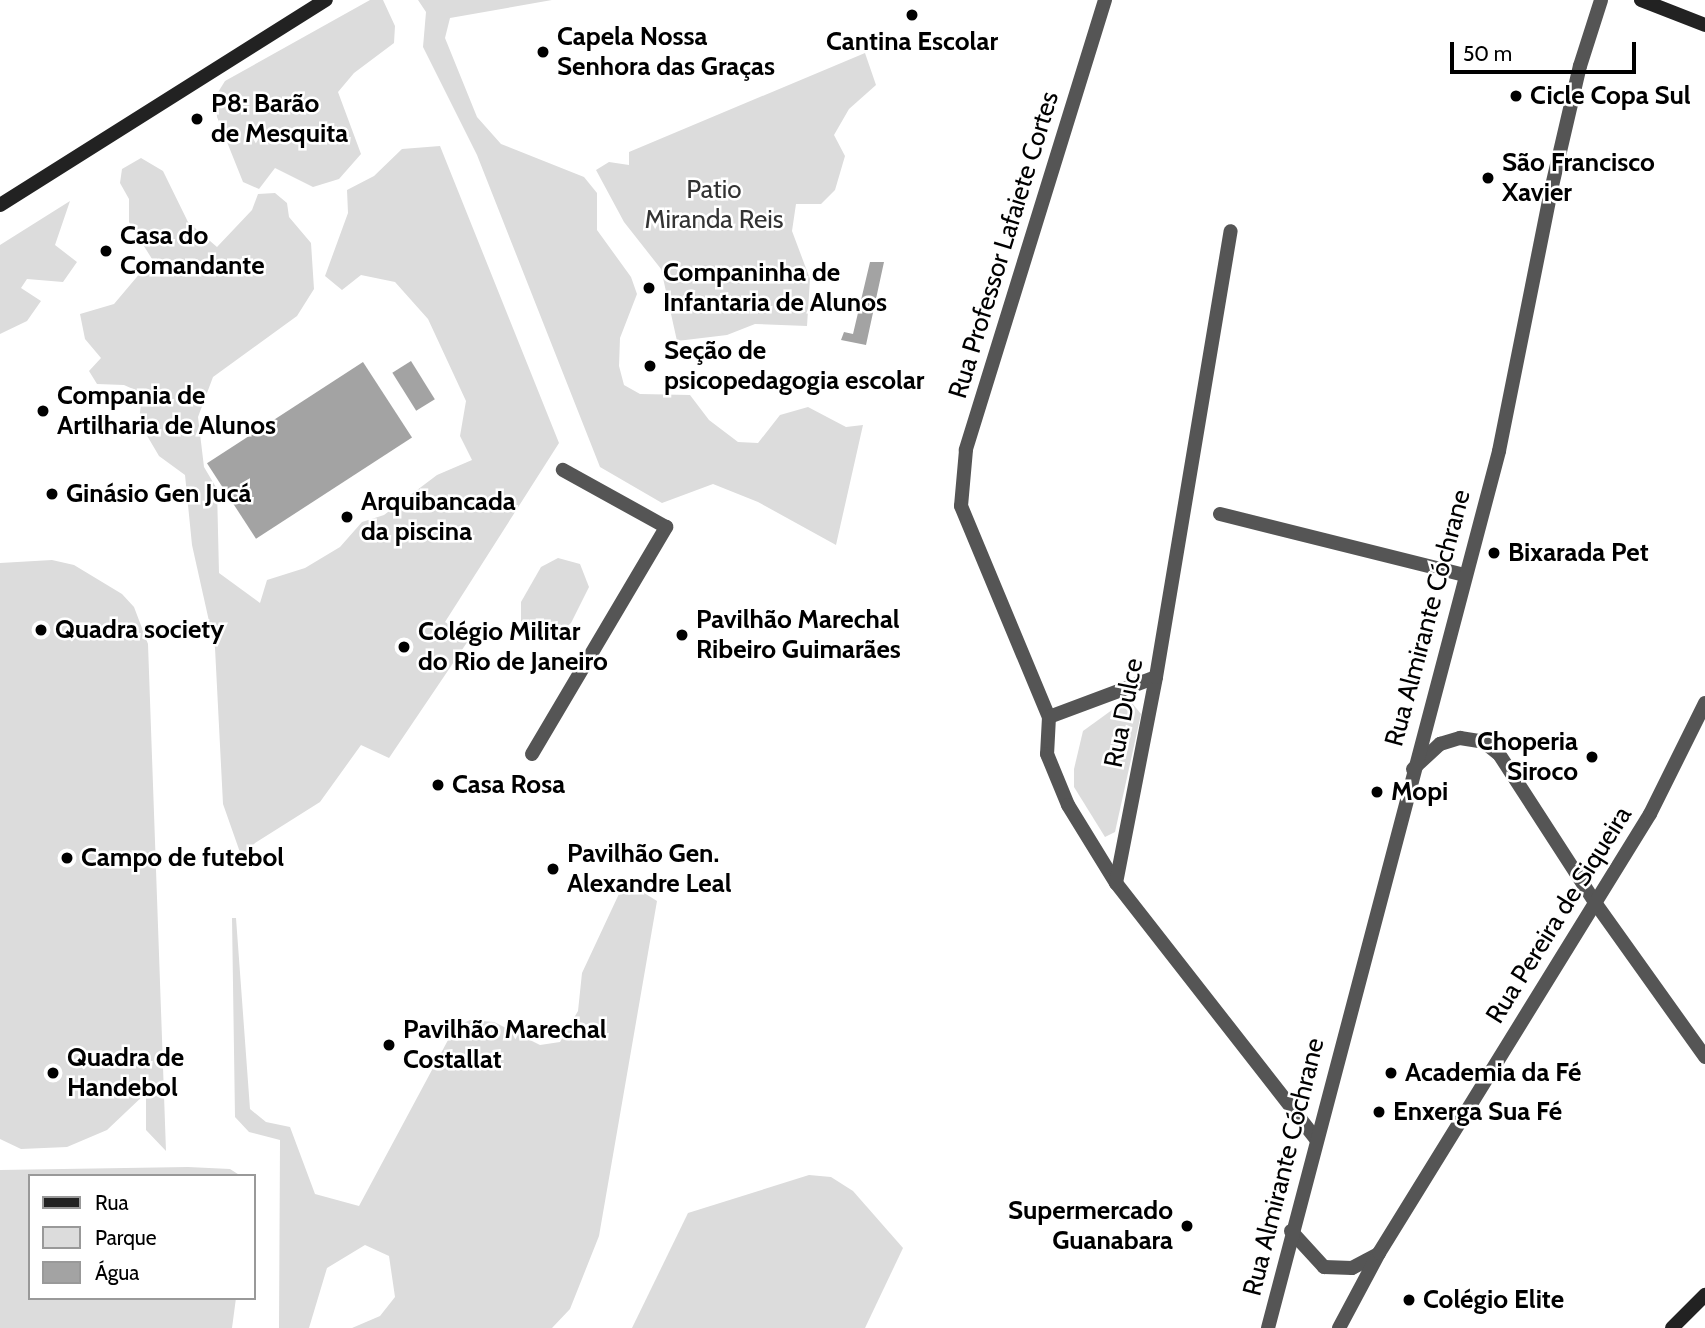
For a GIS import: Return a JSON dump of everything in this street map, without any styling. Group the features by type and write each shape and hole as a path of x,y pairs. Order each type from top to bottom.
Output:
{"main road":[{"path":"0,205 326,0"},
{"path":"1642,0 1705,25"},
{"path":"1672,1328 1705,1295"}],"street":[{"name":"Rua Professor Lafaiete Cortes","path":"1049,718 961,506 966,450 1105,0"},
{"name":"Rua Almirante Cóchrane","path":"1268,1328 1412,771 1499,451 1575,86 1601,0"},
{"name":"Rua Dulce","path":"1116,883 1156,677 1231,231"},
{"path":"532,754 666,527 563,470"},
{"path":"1220,514 1465,575"},
{"path":"1156,677 1049,718 1047,754 1068,804 1116,883 1317,1139"},
{"name":"Rua Pereira de Siqueira","path":"1339,1328 1379,1254 1650,814 1705,703"},
{"path":"1412,771 1440,744 1460,738 1484,742 1499,754 1596,904 1705,1057"},
{"path":"1291,1231 1324,1267 1352,1268 1379,1254"}],"green space":[{"path":"370,0 383,0 395,26 394,43 354,73 338,92 361,154 339,179 313,187 275,168 259,189 243,182 217,117 215,97 225,81"},
{"path":"418,0 552,0 450,18 445,38 477,117 501,144 584,177 597,193 597,230 631,277 637,294 620,338 619,366 624,385 640,394 690,395 709,420 738,442 758,443 780,415 808,407 846,427 863,425 836,545 758,502 713,484 662,503 600,467 477,155 423,47 426,12"},
{"name":"Patio Miranda Reis","path":"865,53 876,85 849,109 834,135 845,156 835,190 821,204 796,204 792,231 810,279 807,326 755,324 727,335 677,341 661,269 624,222 596,170 609,162 629,165 629,152"},
{"path":"440,146 559,443 445,622 470,638 389,758 361,745 320,802 255,843 242,858 223,804 215,648 192,545 185,475 159,456 139,422 142,393 124,385 97,384 89,371 101,358 85,339 80,314 114,304 152,259 129,222 129,199 120,183 122,169 141,158 163,171 188,222 217,247 252,210 258,194 275,193 287,203 289,217 311,243 314,289 297,316 213,377 198,417 204,467 217,489 219,573 260,603 267,580 305,568 340,547 362,522 384,515 437,475 472,460 460,436 466,401 428,319 395,282 361,275 342,290 325,276 348,213 347,190 374,176 402,149"},
{"path":"70,201 55,245 77,262 63,282 27,279 21,288 41,301 27,321 0,334 0,245"},
{"path":"558,558 580,564 589,587 571,623 556,636 541,638 521,621 521,602 541,567"},
{"path":"52,560 74,565 122,594 134,607 148,644 166,1151 146,1130 146,1093 107,1130 67,1147 21,1149 0,1139 0,563"},
{"path":"1123,702 1132,703 1141,714 1115,832 1105,837 1074,787 1074,769 1083,731"},
{"path":"625,881 657,901 599,1236 570,1309 552,1328 352,1328 380,1316 395,1297 389,1256 365,1245 327,1268 309,1328 279,1328 280,1140 249,1132 235,1117 232,918 236,918 250,1109 266,1122 290,1127 315,1194 359,1206 455,1027 470,1020 494,1022 540,1045 560,1042 578,1011 582,973"},
{"path":"188,1167 230,1169 238,1174 28,1174 28,1300 236,1300 232,1328 0,1328 0,1170"},
{"path":"809,1175 831,1177 853,1191 903,1248 865,1328 632,1328 688,1213"}],"water":[{"path":"870,262 884,262 866,345 841,340 844,332 853,334"},
{"path":"411,361 435,399 416,411 392,373"},
{"path":"363,362 412,437 256,539 207,463"}],"place":[{"name":"Cantina Escolar","path":"912,15"},
{"name":"Capela Nossa Senhora das Graças","path":"543,52"},
{"name":"Cicle Copa Sul","path":"1516,96"},
{"name":"P8: Barão de Mesquita","path":"197,119"},
{"name":"São Francisco Xavier","path":"1488,178"},
{"name":"Casa do Comandante","path":"106,251"},
{"name":"Companinha de Infantaria de Alunos","path":"649,288"},
{"name":"Seção de psicopedagogia escolar","path":"650,366"},
{"name":"Compania de Artilharia de Alunos","path":"43,411"},
{"name":"Ginásio Gen Jucá","path":"52,494"},
{"name":"Arquibancada da piscina","path":"347,517"},
{"name":"Bixarada Pet","path":"1494,553"},
{"name":"Quadra society","path":"41,630"},
{"name":"Pavilhão Marechal Ribeiro Guimarães","path":"682,635"},
{"name":"Colégio Militar do Rio de Janeiro","path":"404,647"},
{"name":"Choperia Siroco","path":"1592,757"},
{"name":"Casa Rosa","path":"438,785"},
{"name":"Mopi","path":"1377,792"},
{"name":"Campo de futebol","path":"67,858"},
{"name":"Pavilhão Gen. Alexandre Leal","path":"553,869"},
{"name":"Pavilhão Marechal Costallat","path":"389,1045"},
{"name":"Quadra de Handebol","path":"53,1073"},
{"name":"Academia da Fé","path":"1391,1073"},
{"name":"Enxerga Sua Fé","path":"1379,1112"},
{"name":"Supermercado Guanabara","path":"1187,1226"},
{"name":"Colégio Elite","path":"1409,1300"}]}
